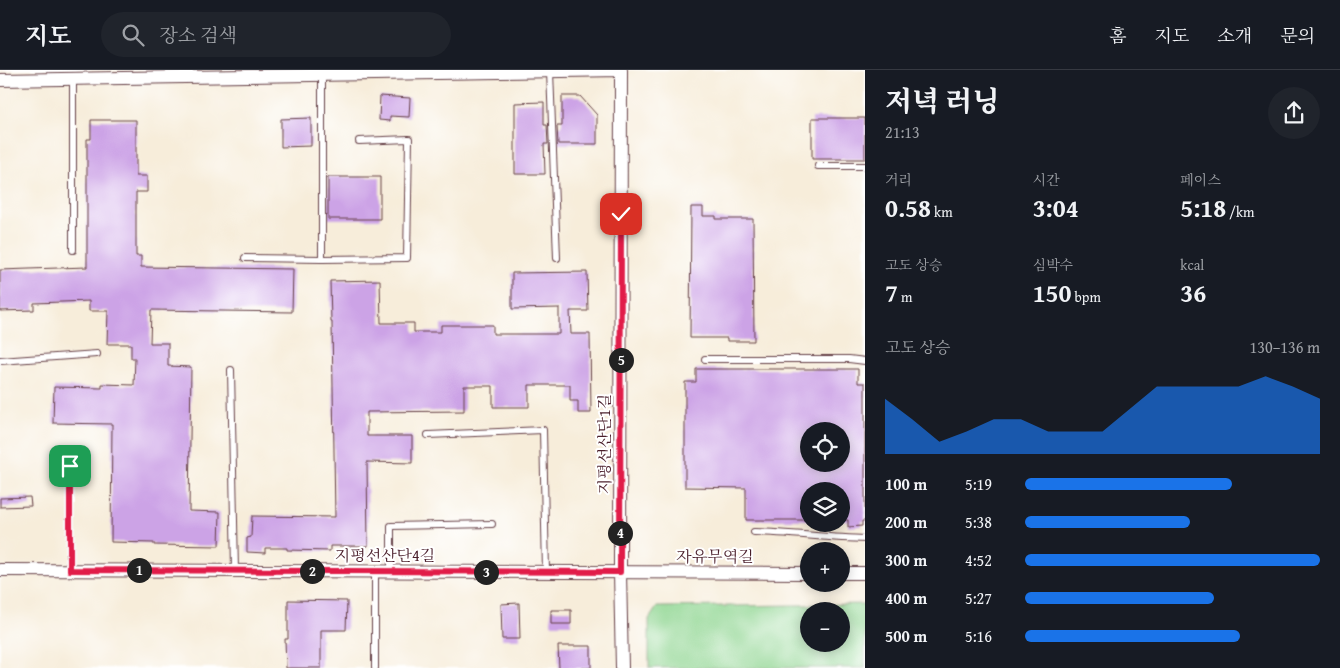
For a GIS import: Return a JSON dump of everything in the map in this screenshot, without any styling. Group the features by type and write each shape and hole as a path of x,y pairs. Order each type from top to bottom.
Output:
{"street":[{"path":"0,80 73,79 139,74 322,75 621,70"},
{"name":"지평선산단1길","path":"621,70 620,572 622,668"},
{"name":"지평선산단4길","path":"0,570 620,572"},
{"name":"자유무역길","path":"620,572 800,573"},
{"path":"850,573 865,574"}],"lane":[{"path":"550,72 557,258"},
{"path":"322,75 322,259"},
{"path":"73,79 73,250"},
{"path":"245,258 407,258 409,139 359,141"},
{"path":"818,166 865,166"},
{"path":"0,361 97,354"},
{"path":"705,359 865,360"},
{"path":"231,370 235,571"},
{"path":"428,435 543,430 546,572"},
{"path":"70,466 70,570"},
{"path":"391,571 391,526 492,524"},
{"path":"754,532 865,539"},
{"path":"375,571 375,668"}],"green space":[{"path":"850,604 865,604 865,668 649,668 649,619 657,607 800,605 800,652 850,652"}],"building":[{"path":"380,96 410,98 409,117 390,116 390,121 379,120"},
{"path":"562,96 580,96 597,115 597,144 558,144 557,126 562,126"},
{"path":"544,102 544,125 547,125 548,144 544,144 545,174 515,174 515,103"},
{"path":"311,118 311,146 281,147 281,119"},
{"path":"812,118 865,118 865,159 812,159"},
{"path":"91,120 136,120 136,176 147,176 147,192 136,192 136,256 141,256 141,267 293,269 292,312 151,310 150,343 168,343 168,366 191,367 189,511 220,512 219,546 111,542 112,424 53,423 54,387 102,388 102,384 134,385 135,358 131,358 131,344 107,344 108,311 89,311 89,301 34,303 34,310 0,311 0,270 87,267 87,139 91,139"},
{"path":"328,177 380,177 380,219 328,219"},
{"path":"691,207 703,207 703,216 716,216 716,219 753,219 754,341 727,341 727,338 690,338"},
{"path":"587,272 588,311 570,311 571,334 590,334 591,413 578,413 578,401 570,401 570,385 529,385 529,407 493,407 493,386 464,386 464,411 367,412 367,436 412,436 412,463 367,462 368,546 330,546 330,551 265,548 265,553 247,552 247,538 251,537 252,516 335,517 330,281 380,280 381,323 414,323 414,332 441,332 441,325 493,325 493,334 559,334 559,308 512,309 512,273"},
{"path":"696,369 858,369 858,383 865,383 865,521 862,521 862,526 850,527 850,482 800,482 800,520 746,520 746,488 685,487 685,382 696,382"},
{"path":"30,497 31,506 0,507 0,498"},
{"path":"288,600 347,601 346,630 321,630 321,668 286,668 285,639 288,639"},
{"path":"519,603 520,639 502,639 501,604"},
{"path":"551,610 571,610 571,624 551,624"},
{"path":"558,646 591,646 591,668 559,668"}],"route":[{"path":"70,466 70,570 620,572 621,214"}]}
